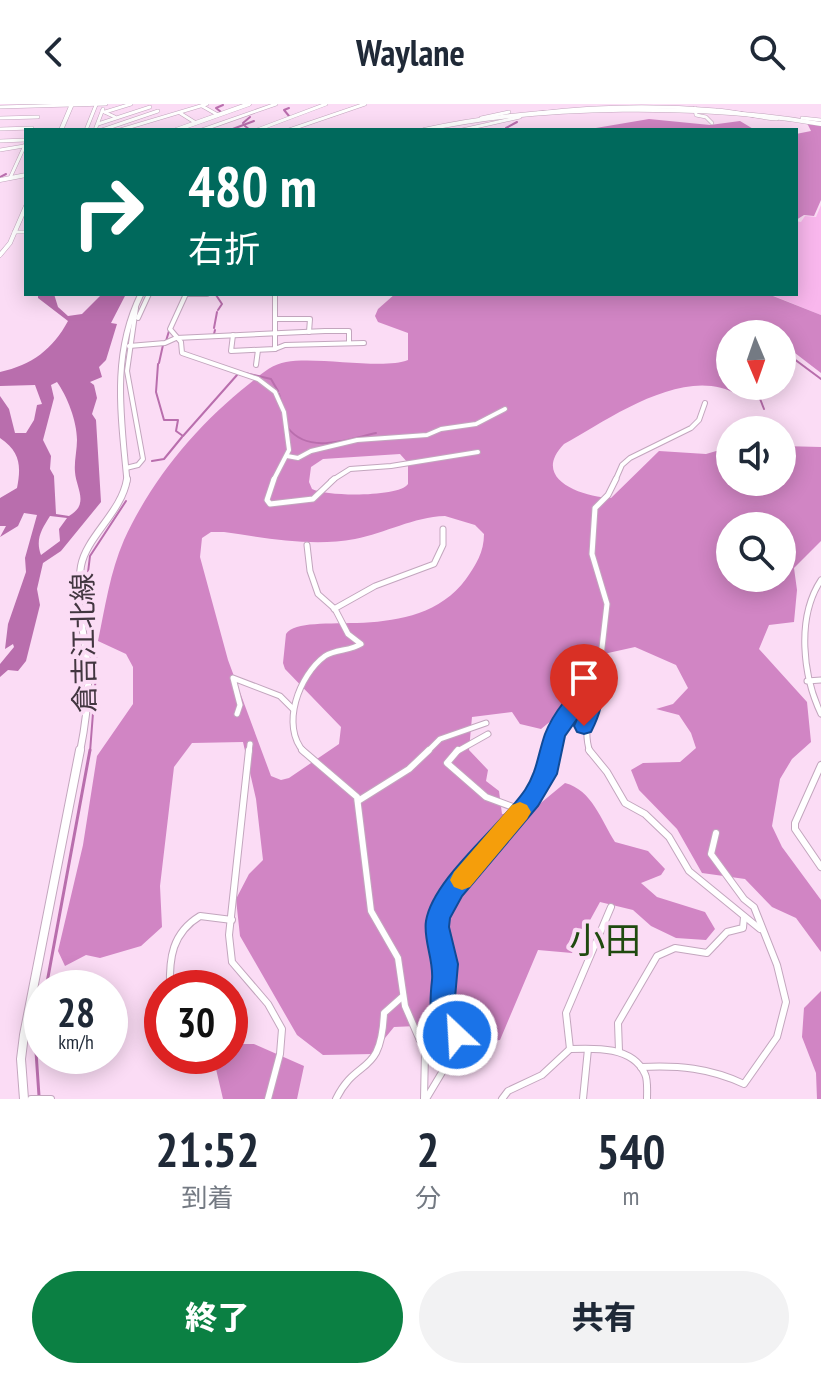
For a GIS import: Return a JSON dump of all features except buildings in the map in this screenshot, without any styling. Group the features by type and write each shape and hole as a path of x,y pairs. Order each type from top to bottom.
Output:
{"highway":[{"path":"60,128 70,104"},
{"path":"1,257 21,232"}],"main road":[{"path":"182,128 249,104"},
{"path":"433,128 518,110 598,105 702,106 821,123"},
{"path":"0,180 24,175"},
{"name":"倉吉江北線","path":"24,1099 21,1059 24,1035 84,732 87,655 77,607 81,562 124,492 126,468 120,362 124,333 140,296"}],"street":[{"path":"101,104 104,112 137,128"},
{"path":"0,107 101,104"},
{"path":"87,128 101,104"},
{"path":"96,128 104,112 131,104"},
{"path":"145,104 169,116"},
{"path":"126,128 207,104"},
{"path":"215,128 276,104"},
{"path":"209,128 284,104"},
{"path":"262,128 326,104"},
{"path":"295,128 365,104"},
{"path":"32,128 43,105"},
{"path":"471,128 555,109 670,105"},
{"path":"21,117 27,106"},
{"path":"201,106 217,116 222,124"},
{"path":"638,106 742,112"},
{"path":"645,106 652,110"},
{"path":"98,124 150,107"},
{"path":"695,108 696,115 706,117 712,123"},
{"path":"717,108 763,119 821,123"},
{"path":"108,128 158,111"},
{"path":"476,127 470,122 509,112"},
{"path":"180,113 196,123"},
{"path":"0,118 38,117"},
{"path":"0,129 24,129"},
{"path":"0,141 24,143"},
{"path":"0,150 24,144"},
{"path":"10,178 24,147"},
{"path":"135,321 148,296"},
{"path":"185,296 170,329 181,342 181,351 192,358 259,378 273,388 285,418 287,456"},
{"path":"275,296 275,349"},
{"path":"126,468 138,465 143,459 142,434 129,396 127,367 135,303"},
{"path":"277,319 310,319 309,332"},
{"path":"129,346 165,343 176,338 349,331 349,343"},
{"path":"233,335 231,351 275,349 285,345 364,343"},
{"path":"256,365 258,350"},
{"path":"705,403 699,422 693,429 667,437 624,463 612,494 595,508 592,554 607,604 600,665 591,687 592,705 584,726 587,746 622,804 658,825 669,837 689,871 761,929"},
{"path":"478,452 391,466 350,469 332,480 313,499 270,504 267,500 281,458 298,458 311,451 357,440 427,435 441,429 476,424 505,409"},
{"path":"334,609 381,584 416,575 430,567 443,550 443,529"},
{"path":"307,545 310,571 318,594 334,609 348,634 361,645 321,659 295,695 296,736 305,754 346,784 358,801 371,911 398,958 403,996 425,1052 425,1099"},
{"path":"821,580 814,588 806,662 807,681 821,714"},
{"path":"237,714 240,705 233,678 280,696 294,710"},
{"path":"807,681 821,680"},
{"path":"425,1099 459,1044 454,1029 441,1013 446,964 437,927 438,916 454,889 521,810 546,774 555,734 584,692 591,687"},
{"path":"358,801 409,769 440,739 486,723"},
{"path":"488,734 460,747 447,763 486,797 521,810"},
{"path":"250,744 236,845 229,935 232,962 268,1004 282,1029 280,1054 268,1099"},
{"path":"821,765 803,801 795,829 821,867"},
{"path":"641,1067 673,1065 719,1072 741,1084 777,1037 786,1009 777,965 754,907 744,899 711,854 716,833"},
{"path":"570,1049 566,1030 568,1005 601,936 611,907"},
{"path":"170,970 170,956 179,931 200,916 232,920"},
{"path":"619,1051 618,1023 657,956 675,948 707,953 727,932 743,928 744,916"},
{"path":"336,1099 345,1084 377,1059 382,1047 384,1013 397,1005 403,996"},
{"path":"502,1099 508,1091 530,1085 545,1076 570,1049 619,1051 641,1067 646,1075 647,1099"},
{"path":"583,1099 588,1049"},
{"path":"31,1099 51,1099"}],"shaded area":[{"path":"649,119 710,125 740,121 752,128 596,128"},
{"path":"807,123 821,126 821,200 814,216 804,215 798,219 798,134 811,131"},
{"path":"821,205 821,315 774,296 798,296 798,221 805,216 816,217"},
{"path":"38,296 55,296 58,307 68,316 82,314 100,296 125,296 111,323 117,324 106,360 99,367 102,377 90,382 94,385 97,398 92,414 96,420 101,502 61,551 43,563 37,589 40,605 26,661 18,671 8,670 0,677 0,664 14,647 13,644 5,649 8,624 26,572 25,558 37,515 24,513 18,526 0,537 6,526 0,526 0,498 17,488 19,473 16,454 0,438 0,396 9,409 15,433 26,433 34,420 37,405 42,404 35,385 0,386 0,372 32,360 48,348 68,321","holes":["57,382 77,433 75,472 80,496 79,506 69,516 56,514 51,456 43,440 54,398 51,385","50,516 67,518 59,529 60,541 41,555 39,539"]},
{"path":"393,296 773,296 821,315 821,373 796,354 796,320 716,320 716,387 695,386 672,390 625,409 564,444 555,456 553,467 556,476 574,490 611,498 659,451 706,454 716,451 716,496 796,496 796,446 821,447 821,541 796,566 796,512 716,512 716,592 796,592 796,583 797,590 794,622 769,625 759,649 807,702 811,742 792,759 780,779 772,826 782,847 821,900 821,952 796,918 772,907 745,879 702,873 677,829 639,790 631,770 643,763 680,762 696,748 691,733 679,715 656,709 673,704 688,688 676,665 635,647 590,657 557,716 541,729 520,724 512,712 472,717 469,750 488,770 486,781 499,791 502,814 531,811 565,783 582,792 595,807 615,842 648,851 665,869 661,875 641,883 657,897 705,912 715,929 706,940 676,938 651,926 633,910 600,902 572,953 538,950 500,1040 438,1046 417,1026 394,1027 372,1054 323,1055 297,1035 240,936 236,899 249,874 263,860 256,799 243,742 192,743 174,767 160,886 162,927 141,946 100,958 86,955 65,966 58,951 83,845 97,756 133,704 133,667 126,654 98,641 111,577 135,517 162,475 194,435 266,370 281,363 299,361 383,364 408,360 408,333 378,322 375,316 378,309","holes":["400,454 408,463 408,484 392,491 363,494 320,492 312,489 309,482 311,467 323,459","445,516 475,525 484,534 481,552 466,579 444,600 419,613 392,620 315,624 297,627 286,634 285,669 341,727 339,744 289,778 281,780 271,776 228,660 200,557 202,538 211,532 224,532 289,541 339,541"]},
{"path":"821,991 821,1099 817,1099 816,1073 802,1037 804,1008"},
{"path":"248,1044 304,1066 297,1099 223,1099 217,1074 248,1074"}],"waterway":[{"path":"221,112 216,108 223,105"},
{"path":"289,108 284,110 289,116"},
{"path":"243,123 250,117"},
{"path":"235,128 254,121"},
{"path":"506,128 517,122"},
{"path":"0,177 6,174"},
{"path":"217,296 222,304 218,310"},
{"path":"214,328 217,312"},
{"path":"214,334 215,330"},
{"path":"166,341 169,331"},
{"path":"159,363 163,345"},
{"path":"796,360 821,379"},
{"path":"158,364 156,392 164,420 178,420 176,431 183,436 237,375"},
{"path":"245,373 271,379 278,391"},
{"path":"279,394 287,422"},
{"path":"760,400 764,409"},
{"path":"288,428 297,436 318,443 376,433"},
{"path":"152,461 164,459 182,437"},
{"path":"90,752 97,661 84,605 90,556 126,501"},
{"path":"49,970 90,750"},
{"path":"38,1074 39,1096"}],"slow traffic":[{"path":"462,880 520,812"}],"district":[{"name":"小田","path":"605,939"}],"route":[{"path":"457,1035 441,1013 446,964 438,934 438,916 461,880 531,800 549,767 555,734 584,692 591,687 592,705 584,726"}]}
